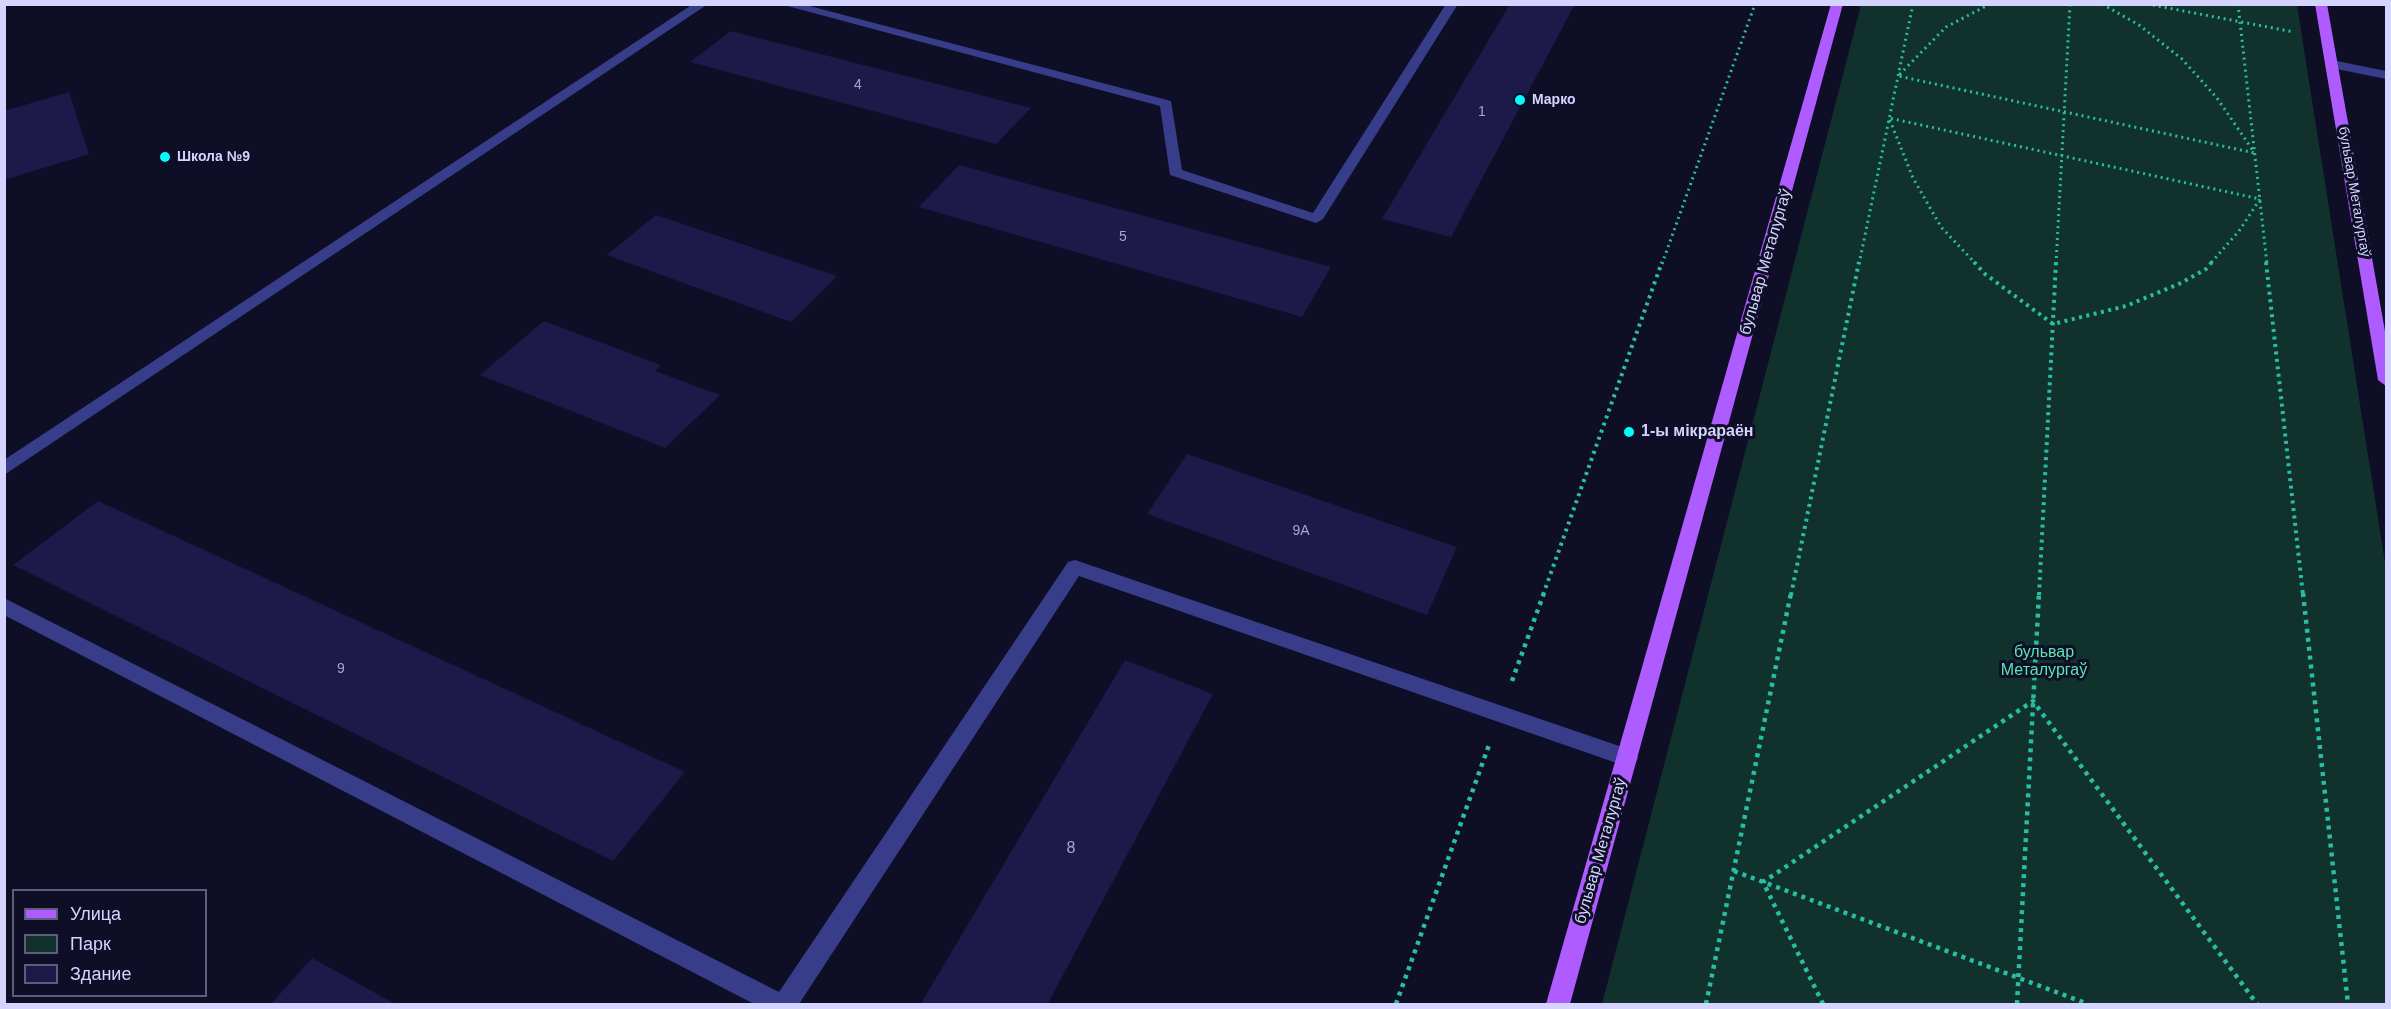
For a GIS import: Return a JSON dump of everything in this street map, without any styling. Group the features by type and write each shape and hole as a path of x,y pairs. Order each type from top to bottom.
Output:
{"main road":[{"name":"бульвар Металургаў","path":"1558,1005 1837,4"},
{"name":"бульвар Металургаў","path":"2320,4 2386,380"}],"lane":[{"path":"4,469 702,4"},
{"path":"786,4 1166,104 1175,172 1316,219 1452,4"},
{"path":"2332,64 2386,75"},
{"path":"785,1005 1075,567 1628,758"},
{"path":"4,606 778,1005"}],"path":[{"path":"1396,1005 1755,4"},
{"path":"1706,1005 1913,4"},
{"path":"1898,76 1946,27 1990,4"},
{"path":"2017,1005 2070,4"},
{"path":"2102,4 2139,25 2182,59 2217,98 2255,153"},
{"path":"2147,4 2327,38"},
{"path":"2238,4 2348,1005"},
{"path":"1898,76 2255,153"},
{"path":"1889,118 2260,199"},
{"path":"1889,118 1913,178 1941,227 1985,274 2053,324 2127,306 2206,268 2223,252 2260,199"},
{"path":"1763,882 2033,701"},
{"path":"2033,701 2257,1005"},
{"path":"1734,871 2088,1005"},
{"path":"1763,882 1823,1005"}],"green space":[{"name":"бульвар Металургаў","path":"1861,5 2297,5 2386,569 2386,1004 1602,1004"}],"building":[{"path":"1510,4 1575,4 1451,237 1382,219"},
{"path":"731,31 1031,108 996,144 690,62"},
{"path":"69,92 89,154 4,180 4,111"},
{"path":"959,165 1331,267 1302,317 919,207"},
{"path":"656,215 837,276 791,322 607,255"},
{"path":"544,321 661,365 655,371 720,395 665,448 480,375"},
{"path":"1187,454 1457,547 1427,615 1147,514"},
{"path":"98,501 685,772 613,861 13,565"},
{"path":"1125,660 1213,694 1047,1005 920,1005"},
{"path":"312,958 397,1005 270,1005"}],"place":[{"name":"Марко","path":"1520,100"},
{"name":"Школа №9","path":"165,157"},
{"name":"1-ы мікрараён","path":"1629,432"}]}
